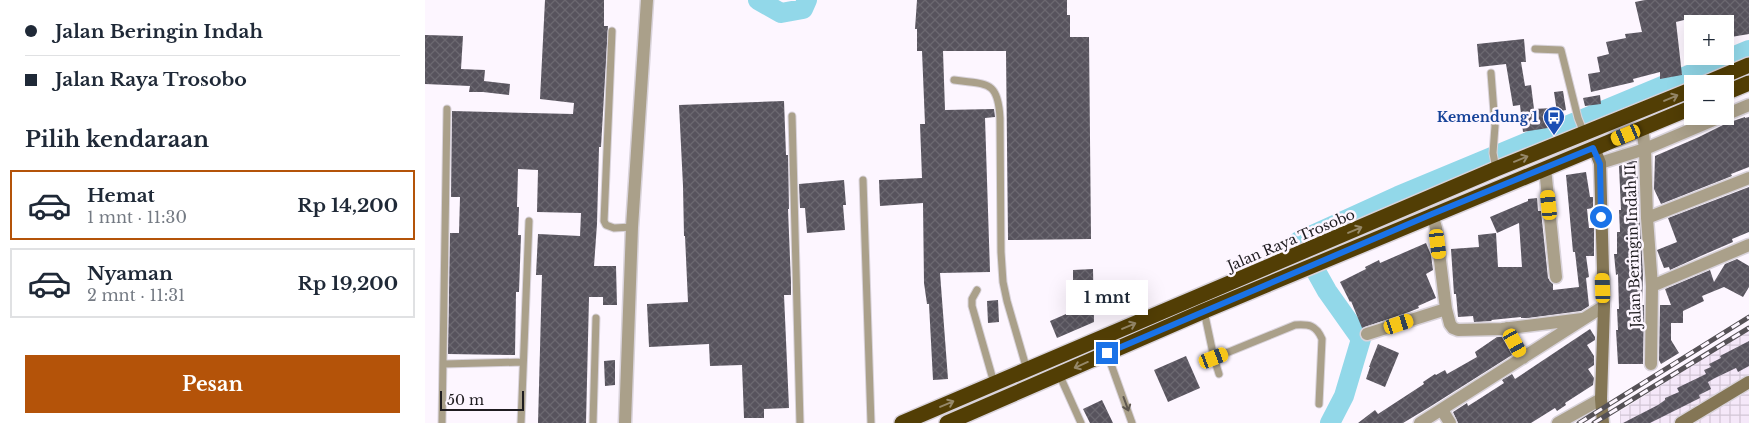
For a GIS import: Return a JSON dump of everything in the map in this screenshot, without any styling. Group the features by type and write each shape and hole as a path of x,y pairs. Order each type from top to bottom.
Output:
{"highway":[{"path":"1725,75 1749,65"},
{"path":"1734,89 1749,83"},
{"name":"Jalan Raya Trosobo","path":"902,423 1296,256 1495,162 1684,92"},
{"path":"947,423 1432,214 1684,111"}],"street":[{"path":"625,423 632,227 647,0"},
{"path":"1734,112 1749,105"},
{"path":"1600,164 1645,149 1702,125"},
{"name":"Jalan Beringin Indah II","path":"1642,128 1645,149 1647,218 1653,286 1651,364"},
{"path":"1593,148 1600,164 1604,306 1601,400 1603,423"},
{"path":"1545,168 1556,277"},
{"path":"1647,218 1749,178"},
{"path":"1432,214 1436,228 1446,309 1453,328 1458,330 1507,328 1582,319"},
{"path":"1653,286 1749,245"},
{"path":"1420,423 1604,306"},
{"path":"1367,334 1446,309"},
{"path":"1507,328 1523,358"},
{"path":"1681,423 1749,382"},
{"path":"1558,423 1601,400"},
{"path":"1441,410 1450,423"}],"lane":[{"path":"612,31 604,221 606,225 612,227 632,227"},
{"path":"1535,49 1561,50 1582,131"},
{"path":"1491,73 1495,126 1495,162"},
{"path":"954,80 987,85 993,89 997,96 1000,118 1003,282 1027,370"},
{"path":"443,423 447,109"},
{"path":"792,116 800,423"},
{"path":"863,180 871,423"},
{"path":"521,423 529,221"},
{"path":"977,290 971,299 972,306 994,383"},
{"path":"1204,311 1219,374"},
{"path":"593,423 596,318"},
{"path":"1214,358 1295,325 1307,324 1313,326 1319,331 1322,339 1319,404"},
{"path":"1107,353 1132,423"},
{"path":"444,364 523,362"},
{"path":"1059,374 1081,423"}],"shaded area":[{"path":"1749,330 1749,423 1620,423 1620,411"}],"building":[{"path":"545,0 604,0 604,26 608,26 601,147 599,147 594,266 616,266 617,305 603,305 603,297 589,297 586,423 538,423 542,275 536,275 538,234 580,236 581,213 537,212 538,170 518,169 518,235 521,235 519,292 516,292 515,355 448,354 450,233 459,233 460,197 451,197 452,111 573,114 574,103 540,99"},
{"path":"917,0 1067,0 1067,15 1070,15 1070,37 1089,37 1091,239 1008,240 1006,51 943,51 945,110 994,109 995,117 985,118 990,272 940,273 948,379 933,380 929,304 927,304 924,283 923,203 880,206 879,180 922,178 920,124 925,124 922,51 917,51 917,29 915,29"},
{"path":"1645,0 1749,0 1749,34 1734,36 1734,15 1684,15 1684,20 1676,22 1682,75 1660,79 1660,72 1633,79 1634,82 1591,92 1588,74 1600,72 1597,57 1609,54 1606,42 1626,38 1625,34 1642,32 1635,2"},
{"path":"425,35 463,36 461,69 485,70 484,81 510,84 509,95 469,92 470,86 425,84"},
{"path":"1524,39 1526,62 1521,62 1525,86 1531,85 1534,109 1552,108 1554,127 1523,132 1520,105 1513,106 1506,64 1479,67 1477,44"},
{"path":"1563,91 1566,110 1557,112 1554,92"},
{"path":"1600,95 1601,104 1585,106 1583,98"},
{"path":"784,101 786,155 788,155 791,283 791,295 784,295 789,408 764,409 764,418 744,418 742,365 710,366 709,344 649,347 647,304 688,302 679,105"},
{"path":"1749,117 1749,167 1731,174 1732,176 1661,204 1654,189 1655,156 1723,125 1734,125 1734,121"},
{"path":"1637,161 1643,275 1643,364 1618,364 1616,330 1618,330 1617,309 1619,309 1618,274 1616,275 1614,254 1617,254 1617,232 1620,232 1619,166"},
{"path":"1586,172 1590,197 1593,197 1593,208 1587,209 1589,228 1594,228 1594,256 1586,256 1589,277 1586,278 1589,306 1581,311 1528,318 1521,317 1474,322 1473,316 1458,317 1456,294 1454,294 1451,249 1479,247 1478,235 1496,233 1498,267 1522,267 1519,223 1497,233 1490,217 1528,201 1528,199 1537,198 1538,211 1541,211 1548,278 1553,284 1553,290 1579,287 1575,252 1573,252 1566,175"},
{"path":"844,180 845,230 807,233 805,208 800,208 799,184"},
{"path":"1749,187 1749,232 1732,239 1733,242 1670,270 1669,267 1664,268 1657,250 1677,242 1668,218"},
{"path":"1426,243 1431,255 1433,270 1426,274 1436,298 1418,306 1419,308 1362,328 1351,301 1340,282 1379,260 1380,263"},
{"path":"1737,259 1749,266 1749,287 1743,297 1724,287 1702,296 1704,301 1683,311 1683,323 1671,323 1671,340 1679,353 1661,364 1659,360 1660,305 1671,305 1665,289 1710,270 1714,282 1725,264"},
{"path":"1093,269 1094,322 1057,338 1050,321 1073,311 1073,270"},
{"path":"998,300 999,322 988,323 987,301"},
{"path":"1590,329 1595,337 1595,340 1587,345 1594,356 1594,365 1588,369 1594,378 1593,385 1565,403 1566,405 1557,411 1555,408 1531,423 1458,423 1453,412 1467,403 1468,406 1504,383 1502,380 1512,374 1515,379"},
{"path":"1497,337 1502,337 1512,355 1428,408 1403,423 1358,423 1375,410 1378,414 1424,384 1423,382 1435,374 1445,370 1447,374 1477,357 1475,352"},
{"path":"1749,341 1749,366 1738,372 1736,368 1708,382 1711,389 1699,395 1700,398 1650,423 1623,423 1658,405 1665,398 1679,392 1677,388 1706,374 1704,370 1711,367 1709,364"},
{"path":"1378,344 1399,353 1385,387 1366,379"},
{"path":"1186,356 1200,388 1168,402 1154,370"},
{"path":"615,360 615,385 605,386 604,361"},
{"path":"1102,400 1113,423 1090,423 1083,409"}],"waterway":[{"path":"758,0 781,13 803,9 807,0"},
{"path":"1330,423 1344,396 1361,339 1327,291 1299,241 1398,196 1749,50"}],"railway":[{"path":"1579,423 1749,317"},
{"path":"1594,423 1749,328"}],"place":[{"name":"Kemendung 1","path":"1554,136"}],"route":[{"path":"1107,353 1432,214 1593,148 1600,164 1601,217"}]}
